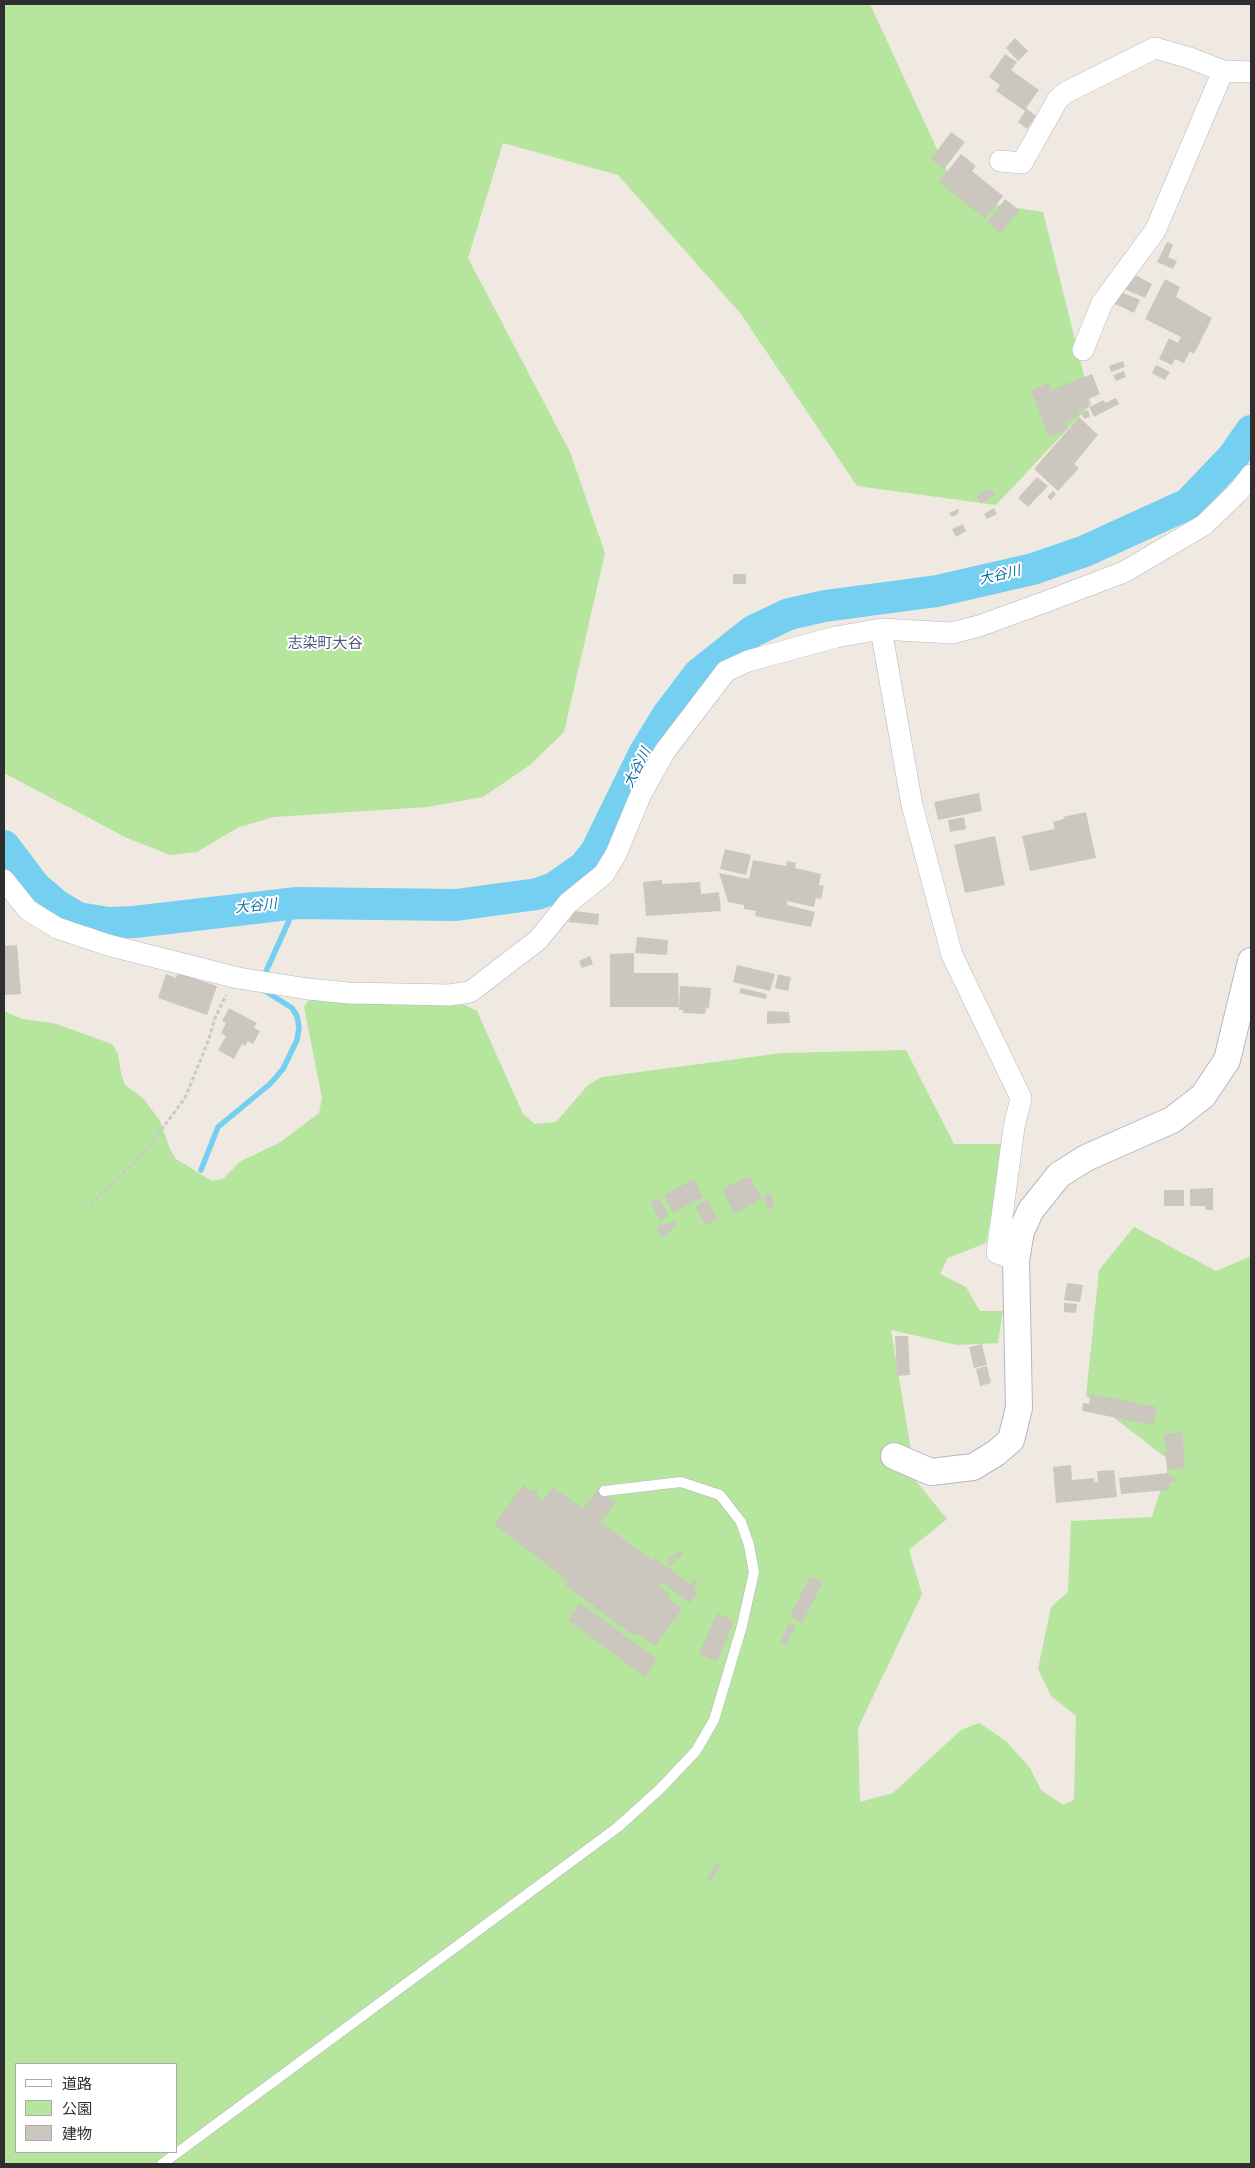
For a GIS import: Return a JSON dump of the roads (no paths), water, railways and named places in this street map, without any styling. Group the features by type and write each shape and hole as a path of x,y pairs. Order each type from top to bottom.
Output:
{"street":[{"path":"1000,161 1022,163 1058,99 1065,93 1155,48 1190,58 1223,72 1251,72"},
{"path":"1083,350 1102,303 1155,231 1223,72"},
{"path":"4,880 28,910 57,928 108,945 238,978 308,989 349,993 450,995 470,992 538,940 568,903 604,874 616,854 642,794 665,751 726,671 757,658 836,637 881,629 952,633 979,626 1124,572 1204,525 1239,490 1251,475"},
{"path":"881,629 912,805 952,955 1021,1098 1014,1127 997,1253 1016,1260"},
{"path":"894,1456 931,1472 973,1467 996,1453 1011,1440 1019,1408 1016,1260 1021,1231 1031,1210 1059,1175 1086,1158 1172,1120 1203,1096 1227,1060 1251,961"}],"lane":[{"path":"178,2152 618,1827 660,1789 696,1751 714,1720 742,1626 754,1572 749,1545 741,1522 720,1495 681,1482 604,1491"},
{"path":"162,2164 177,2153"}],"waterway":[{"name":"大谷川","path":"4,846 35,887 56,905 78,918 108,923 134,922 297,903 456,905 537,894 554,888 584,867 596,852 644,754 668,715 699,674 753,631 789,614 825,606 937,591 1033,569 1085,551 1188,504 1233,457 1251,431"},
{"path":"263,978 297,903"},
{"path":"201,1170 218,1127 270,1084 283,1069 297,1040 299,1027 297,1016 292,1008 262,989"}],"district":[{"name":"志染町大谷","path":"325,644"}]}
